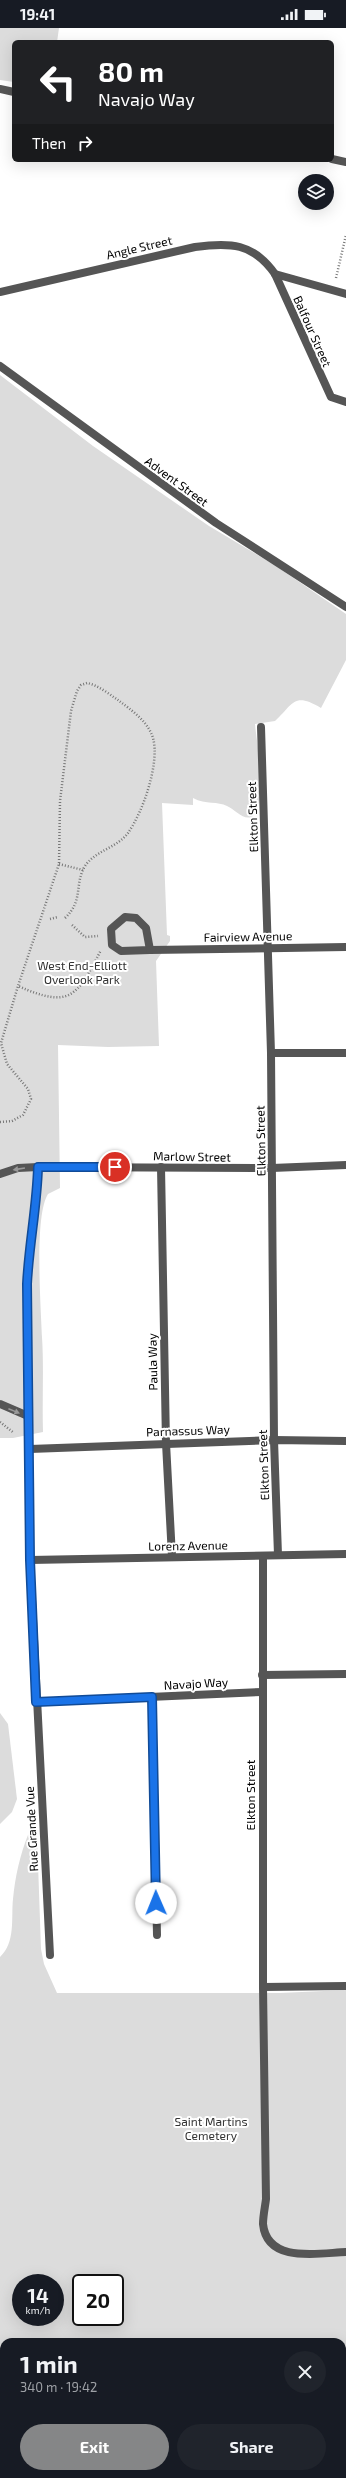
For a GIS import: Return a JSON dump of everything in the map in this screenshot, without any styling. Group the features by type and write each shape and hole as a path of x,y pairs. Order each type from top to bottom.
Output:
{"street":[{"path":"0,89 12,92"},
{"path":"334,159 346,162"},
{"name":"Angle Street","path":"0,292 195,247 222,243 240,246 265,260 275,274"},
{"path":"275,274 346,294"},
{"name":"Balfour Street","path":"275,274 331,397 346,402"},
{"name":"Advent Street","path":"0,366 216,523 346,608"},
{"name":"Elkton Street","path":"261,726 271,1054 274,1440 278,1555"},
{"path":"125,917 136,918 146,928 150,950 127,952 116,950 110,941 112,929 120,919 125,917"},
{"name":"Fairview Avenue","path":"150,950 346,947"},
{"path":"271,1054 346,1053"},
{"name":"Marlow Street","path":"0,1174 18,1168 38,1167 272,1168 346,1165"},
{"path":"30,1560 30,1449 28,1416 27,1284 29,1247 37,1206 38,1167"},
{"name":"Paula Way","path":"160,1167 166,1443 172,1557"},
{"path":"0,1404 28,1416"},
{"name":"Parnassus Way","path":"30,1449 274,1440 346,1441"},
{"name":"Lorenz Avenue","path":"30,1560 346,1554"},
{"name":"Elkton Street","path":"263,1556 263,1987 266,2199 263,2223 265,2232 276,2246 293,2254 346,2252"},
{"name":"Rue Grande Vue","path":"30,1560 50,1955"},
{"path":"262,1675 346,1674"},
{"name":"Navajo Way","path":"36,1702 262,1692"},
{"path":"152,1697 157,1935"},
{"path":"263,1987 346,1986"}],"path":[{"path":"333,290 346,235"},
{"path":"0,1122 12,1121 23,1115 31,1099 28,1090 7,1064 1,1043 58,864 60,801 71,711 80,685 86,683 104,691 133,711 145,724 153,737 154,750 149,783 137,819 127,834 118,842 91,858 83,870 79,896 65,918"},
{"path":"58,864 83,870"},
{"path":"50,919 58,917"},
{"path":"72,925 85,937 98,936"},
{"path":"18,986 44,996 55,998 70,995 80,986 101,950"},
{"path":"0,1422 14,1433"}],"green space":[{"path":"0,28 59,28 57,40 12,40 12,82 0,80"},
{"name":"West End-Elliott Overlook Park","path":"0,375 93,446 209,526 276,566 346,614 346,660 321,708 312,703 299,700 290,705 275,721 255,724 261,773 261,786 257,809 252,817 248,818 242,816 230,808 220,804 203,802 193,798 193,805 162,803 167,935 170,936 170,941 156,961 159,1046 108,1047 58,1045 60,1188 48,1194 44,1205 41,1222 39,1263 43,1361 43,1432 13,1438 0,1438"},
{"path":"0,1713 8,1724 17,1799 12,1812 0,1824"},
{"name":"Saint Martins Cemetery","path":"31,1833 37,1835 41,1949 44,1964 57,1993 280,1993 346,1990 346,2338 0,2338 0,1957 5,1951 11,1937 13,1899 20,1858 28,1835"}],"route":[{"path":"115,1167 38,1167 37,1206 29,1247 27,1284 28,1416 30,1449 30,1560 36,1702 152,1697 156,1903"}]}
